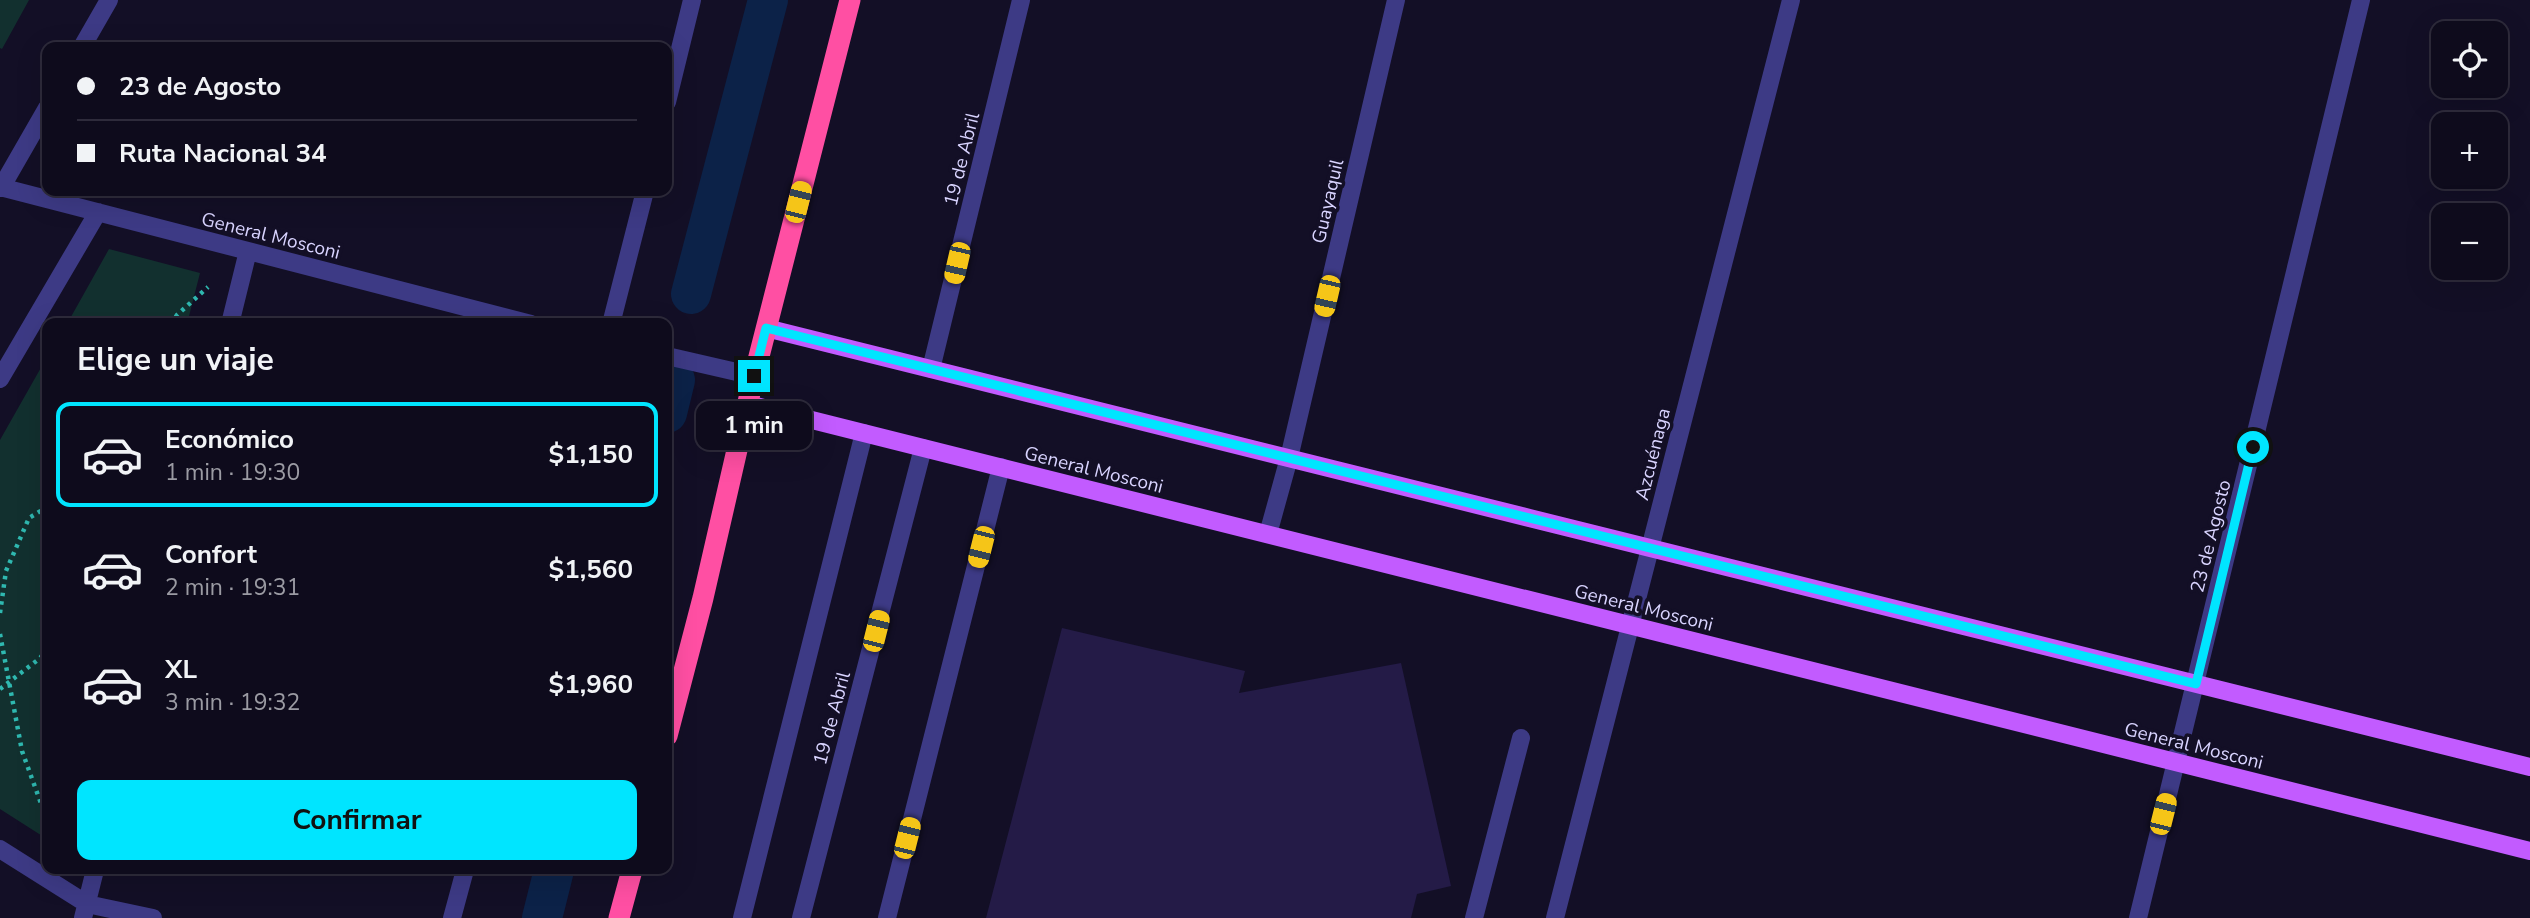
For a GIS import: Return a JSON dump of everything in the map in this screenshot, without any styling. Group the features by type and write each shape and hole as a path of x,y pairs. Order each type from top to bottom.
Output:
{"highway":[{"path":"672,717 849,0"},
{"path":"619,918 631,874"}],"main road":[{"path":"766,328 2530,767"},
{"name":"General Mosconi","path":"748,404 2530,851"}],"street":[{"path":"85,42 109,0"},
{"path":"672,82 692,0"},
{"name":"19 de Abril","path":"931,369 1021,0"},
{"name":"Guayaquil","path":"1268,534 1289,458 1396,0"},
{"name":"Azcuénaga","path":"1555,918 1791,0"},
{"name":"23 de Agosto","path":"2138,918 2361,0"},
{"path":"1,187 42,117"},
{"name":"General Mosconi","path":"1,187 508,318"},
{"path":"613,318 644,196"},
{"path":"0,379 98,212"},
{"path":"231,318 248,251"},
{"path":"672,357 754,376"},
{"path":"742,918 864,433"},
{"name":"19 de Abril","path":"801,918 923,447"},
{"path":"887,918 1001,467"},
{"path":"1474,918 1521,738"},
{"path":"0,849 85,911 153,918"},
{"path":"85,911 94,874"},
{"path":"452,918 464,874"}],"path":[{"path":"0,613 6,570 29,518 42,510"},
{"path":"0,634 22,751 42,806"},
{"path":"0,689 42,654"}],"green space":[{"path":"0,0 29,0 2,49 0,48"},
{"path":"109,249 200,273 189,318 70,318"},
{"path":"42,366 42,836 0,809 0,440"}],"building":[{"path":"1062,628 1245,671 1239,693 1401,663 1451,886 1417,894 1411,918 986,918"}],"waterway":[{"path":"691,294 768,0"},
{"path":"672,392 675,380"},
{"path":"542,918 553,874"}],"route":[{"path":"754,376 766,328 2196,684 2253,447"}]}
